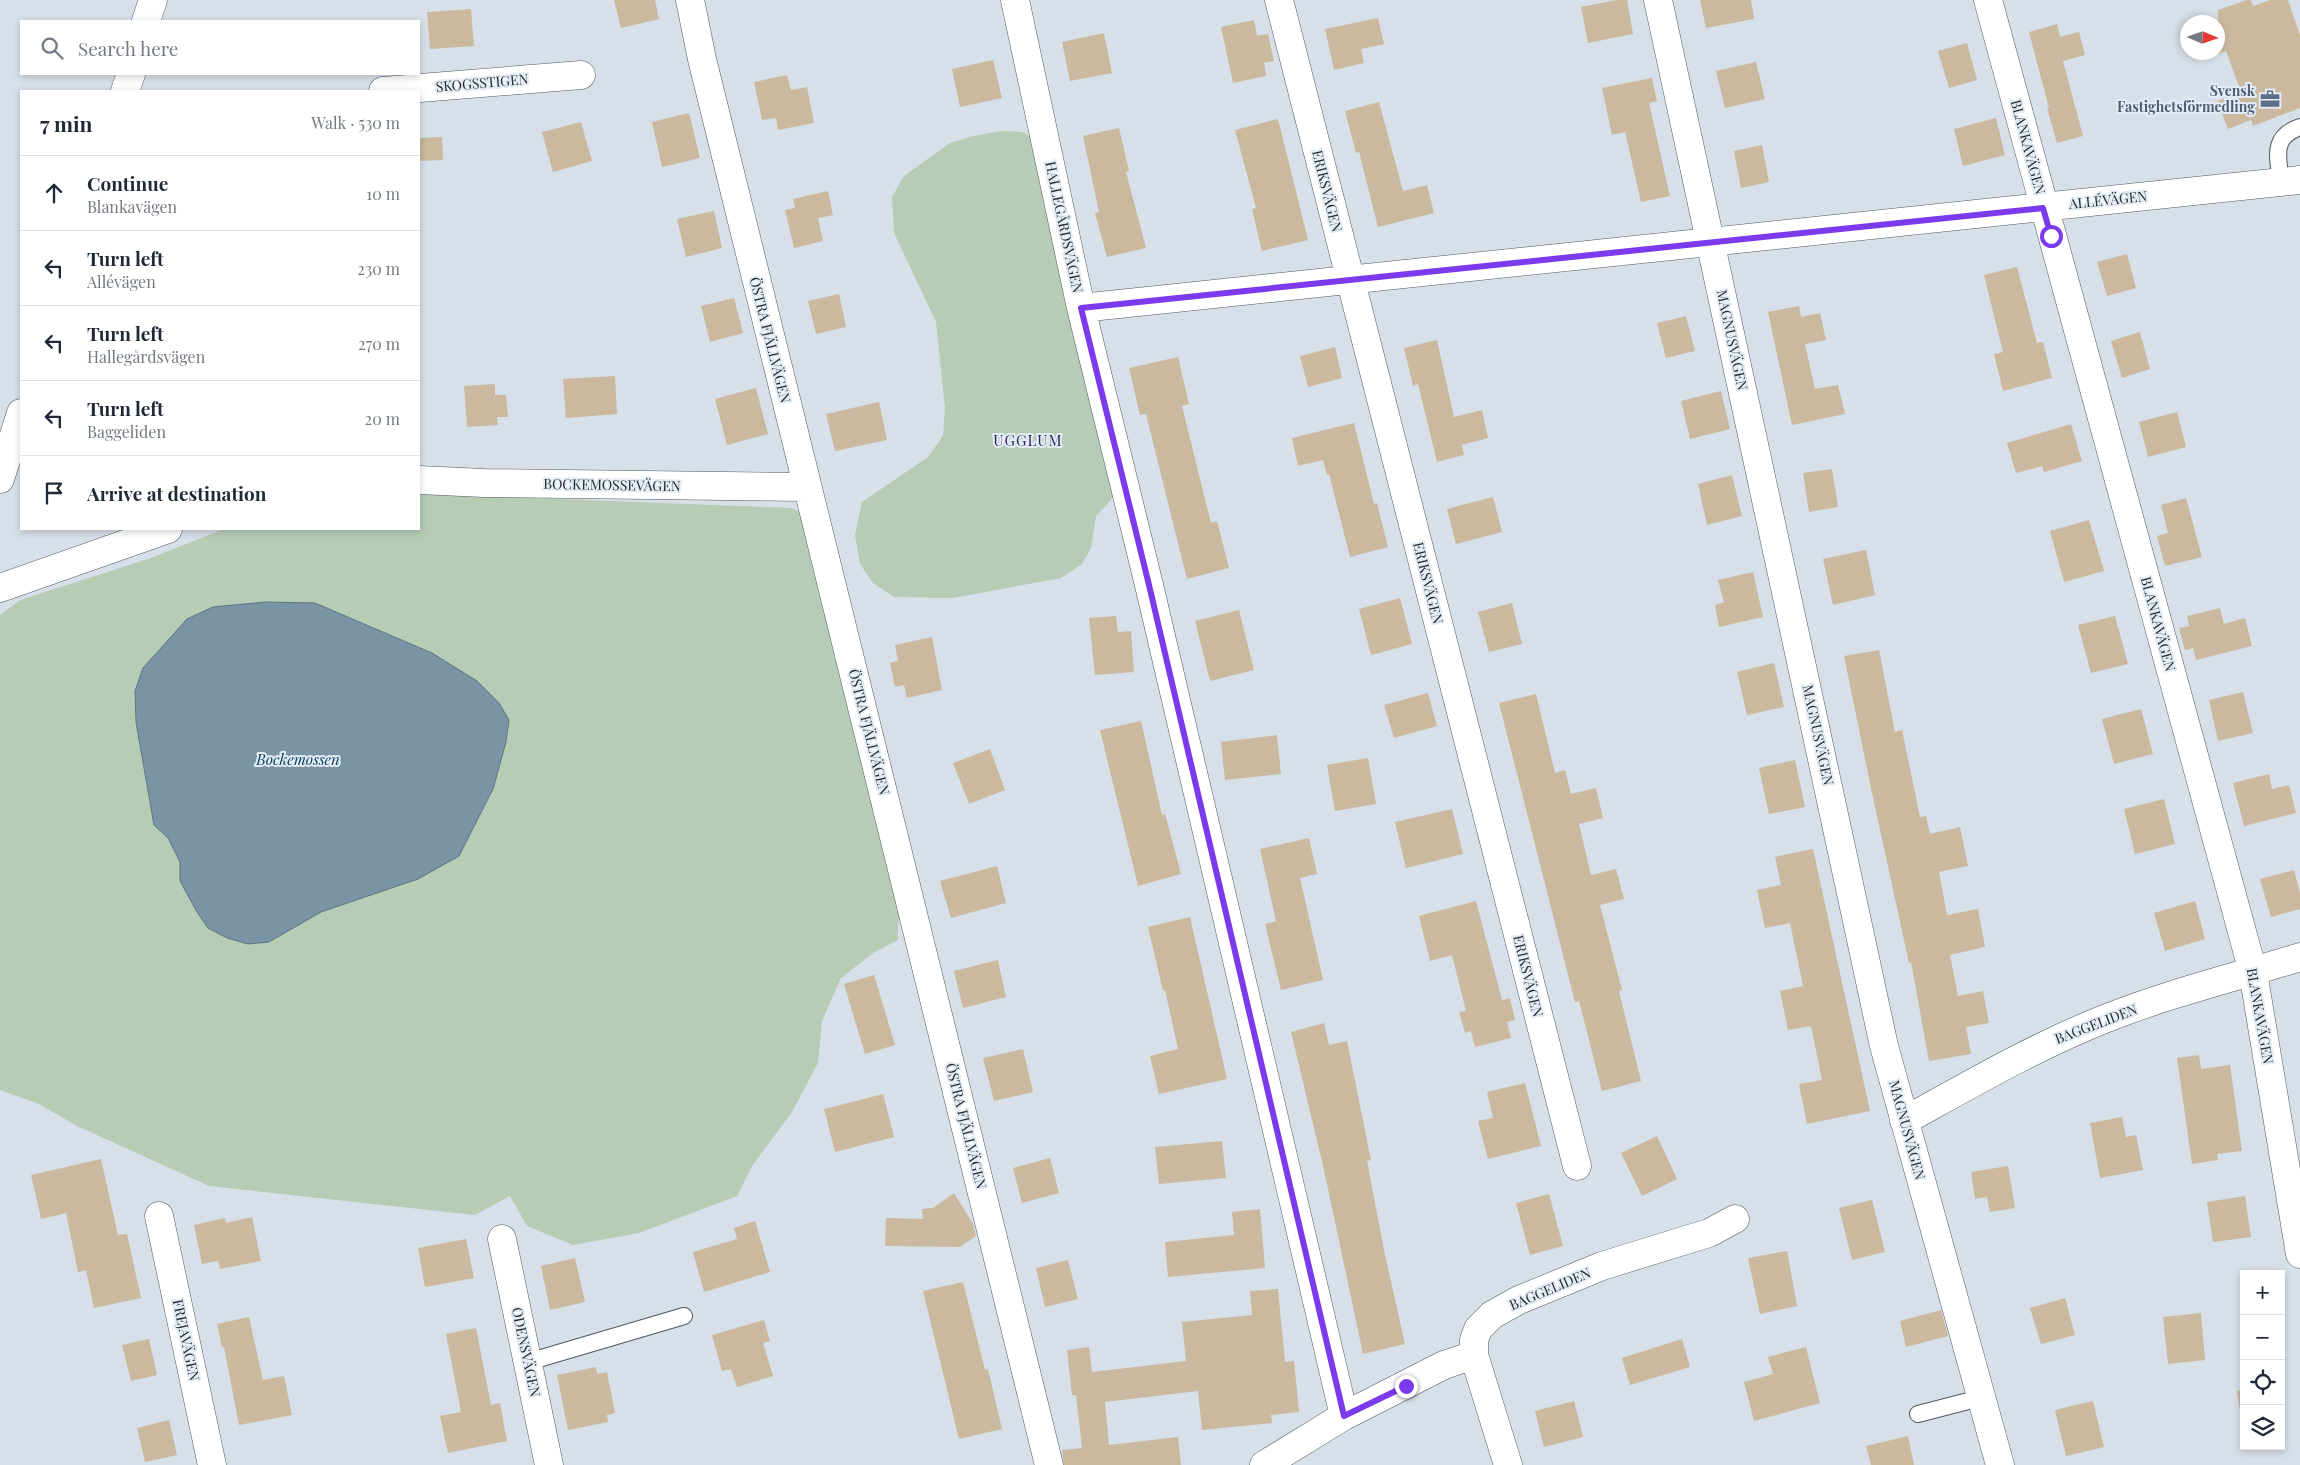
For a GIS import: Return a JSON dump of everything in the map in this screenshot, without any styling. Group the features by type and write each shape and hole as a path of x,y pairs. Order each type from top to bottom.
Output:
{"street":[{"path":"146,20 153,0"},
{"name":"ÖSTRA FJÄLLVÄGEN","path":"690,0 702,59 806,487 847,642 1049,1465"},
{"name":"HALLEGÅRDSVÄGEN","path":"1015,0 1081,308 1149,585 1344,1416"},
{"name":"ERIKSVÄGEN","path":"1279,0 1577,1166"},
{"name":"MAGNUSVÄGEN","path":"1658,0 1858,927 1904,1121 2000,1465"},
{"name":"BLANKAVÄGEN","path":"1988,0 2043,208 2253,972 2300,1254"},
{"path":"125,90 130,75"},
{"name":"SKOGSSTIGEN","path":"395,90 581,75"},
{"name":"ALLÉVÄGEN","path":"1081,308 2290,181"},
{"path":"0,479 20,416"},
{"name":"BOCKEMOSSEVÄGEN","path":"420,480 484,483 806,487"},
{"path":"0,588 165,530"},
{"name":"BAGGELIDEN","path":"1904,1121 2056,1039 2109,1017 2300,957"},
{"name":"FREJAVÄGEN","path":"160,1216 212,1465"},
{"name":"BAGGELIDEN","path":"1474,1355 1474,1340 1478,1329 1492,1315 1519,1300 1602,1266 1709,1233 1735,1219"},
{"name":"ODENSVÄGEN","path":"502,1239 549,1465"},
{"path":"1264,1465 1344,1416 1444,1365 1474,1355 1508,1465"}],"lane":[{"path":"2290,181 2278,156 2279,143 2283,135 2300,127"},
{"path":"528,1362 684,1316"},
{"path":"1918,1414 1980,1398"}],"green space":[{"path":"1001,131 1022,132 1035,139 1116,480 1111,500 1096,516 1091,548 1082,564 1061,578 953,598 894,597 873,583 860,564 855,535 862,502 928,457 943,436 945,408 936,322 894,233 892,197 904,176 950,143 973,136"},
{"path":"429,494 792,508 803,514 838,636 834,658 844,664 904,899 898,925 898,940 873,953 841,978 822,1021 818,1063 792,1112 752,1166 737,1196 639,1233 573,1245 527,1226 510,1196 475,1215 209,1186 77,1126 39,1104 0,1090 0,615 20,600 148,559 221,530 420,530 420,495","holes":["265,602 315,603 418,879 321,912 269,942 180,882 180,862 168,838 154,825 146,776 213,607"]}],"water":[{"name":"Bockemossen","path":"265,602 315,603 432,653 477,681 499,703 509,720 506,742 493,789 459,856 418,879 321,912 269,942 248,944 227,938 208,928 180,881 180,862 168,838 154,825 136,722 135,691 143,668 187,619 213,607"}],"building":[{"path":"614,0 655,0 659,19 621,28"},
{"path":"1617,0 1627,0 1633,34 1588,43 1581,7"},
{"path":"1700,0 1751,0 1754,19 1706,28"},
{"path":"2247,0 2251,0 2253,6 2270,0 2288,0 2300,35 2300,108 2253,126 2251,120 2228,129 2217,101 2241,92 2225,51 2225,15 2218,15 2218,10"},
{"path":"471,9 474,46 430,49 427,12"},
{"path":"1378,18 1384,44 1361,49 1364,63 1334,70 1325,29"},
{"path":"1254,20 1257,36 1268,34 1274,61 1264,63 1266,76 1233,83 1221,27"},
{"path":"2057,24 2060,37 2079,32 2085,55 2063,61 2083,136 2057,143 2029,32"},
{"path":"1104,33 1112,73 1070,81 1062,42"},
{"path":"1967,43 1977,80 1949,88 1938,51"},
{"path":"993,60 1002,98 960,107 952,69"},
{"path":"1756,62 1765,99 1725,108 1716,71"},
{"path":"787,75 791,90 807,87 814,123 778,130 776,118 762,120 754,82"},
{"path":"1652,78 1657,101 1649,103 1670,196 1641,202 1625,132 1612,135 1602,88"},
{"path":"1379,102 1403,191 1427,185 1434,213 1378,227 1359,152 1356,153 1345,111"},
{"path":"689,113 700,158 662,167 652,122"},
{"path":"1996,118 2005,155 1963,166 1954,129"},
{"path":"1278,119 1308,240 1262,251 1252,209 1256,208 1235,130"},
{"path":"581,122 592,161 553,172 542,132"},
{"path":"1119,128 1129,171 1126,172 1146,248 1107,257 1095,213 1099,212 1083,136"},
{"path":"442,137 443,160 420,161 420,138"},
{"path":"1762,145 1769,182 1741,188 1734,151"},
{"path":"828,191 833,215 818,218 823,241 794,248 785,210 795,208 793,199"},
{"path":"714,211 722,248 686,257 677,219"},
{"path":"2127,254 2136,288 2107,296 2097,262"},
{"path":"2017,267 2037,343 2043,342 2052,378 2003,391 1994,354 2003,352 1984,275"},
{"path":"839,294 846,327 816,334 808,301"},
{"path":"734,298 743,333 710,342 701,306"},
{"path":"1799,306 1801,317 1820,313 1826,340 1805,344 1815,389 1838,385 1845,414 1792,425 1768,312"},
{"path":"1686,316 1695,351 1666,358 1657,323"},
{"path":"2140,332 2150,369 2122,378 2111,341"},
{"path":"1437,340 1454,417 1482,410 1488,438 1462,445 1464,455 1437,462 1418,384 1413,386 1404,348"},
{"path":"1335,347 1342,378 1308,387 1300,356"},
{"path":"1178,357 1189,404 1182,406 1211,523 1217,521 1229,568 1187,579 1146,414 1140,415 1129,368"},
{"path":"615,376 617,414 566,418 563,379"},
{"path":"495,384 495,395 506,395 508,417 497,417 498,425 467,427 464,386"},
{"path":"756,388 768,434 727,445 715,399"},
{"path":"1721,391 1730,429 1690,439 1681,401"},
{"path":"879,402 887,440 835,451 826,414"},
{"path":"2177,412 2186,447 2148,457 2139,422"},
{"path":"1354,423 1374,504 1377,503 1388,547 1350,557 1329,474 1327,475 1323,460 1298,466 1292,438"},
{"path":"2071,424 2082,461 2044,472 2042,466 2016,473 2007,443"},
{"path":"1832,469 1838,507 1809,512 1803,473"},
{"path":"1732,475 1742,516 1707,525 1698,484"},
{"path":"1493,497 1502,532 1456,544 1447,509"},
{"path":"2186,498 2202,557 2165,566 2157,536 2168,533 2161,505"},
{"path":"2089,520 2104,571 2064,582 2050,531"},
{"path":"1866,550 1875,595 1833,605 1823,559"},
{"path":"1753,572 1763,617 1719,627 1715,605 1724,602 1718,580"},
{"path":"1400,598 1412,644 1371,655 1359,609"},
{"path":"1512,603 1522,644 1489,652 1478,612"},
{"path":"2220,608 2224,624 2245,618 2252,646 2196,660 2193,648 2185,650 2179,628 2189,626 2187,616"},
{"path":"1239,610 1254,670 1210,681 1195,621"},
{"path":"1116,616 1118,632 1131,631 1134,672 1095,675 1089,618"},
{"path":"2115,616 2128,664 2091,673 2078,625"},
{"path":"932,637 942,690 907,698 904,685 895,687 890,663 898,661 895,645"},
{"path":"1879,650 1895,732 1902,730 1920,817 1926,816 1930,834 1960,827 1968,866 1939,872 1947,915 1978,909 1985,947 1950,955 1958,996 1983,991 1989,1023 1966,1027 1971,1054 1929,1061 1911,962 1909,963 1844,656"},
{"path":"1774,663 1784,707 1747,715 1737,672"},
{"path":"2243,692 2253,733 2218,741 2209,700"},
{"path":"1428,693 1437,726 1394,738 1384,705"},
{"path":"1536,694 1555,773 1565,770 1571,794 1596,788 1603,818 1579,824 1591,875 1616,869 1624,899 1600,905 1622,990 1619,991 1641,1081 1602,1091 1579,1001 1575,1002 1499,703"},
{"path":"2141,709 2153,754 2114,764 2102,719"},
{"path":"1141,721 1162,815 1165,814 1181,874 1138,886 1100,730"},
{"path":"1277,735 1281,774 1225,780 1221,742"},
{"path":"990,749 1005,790 969,804 953,763"},
{"path":"1368,758 1376,804 1335,811 1327,765"},
{"path":"1795,760 1805,807 1769,814 1759,768"},
{"path":"2269,774 2272,789 2289,785 2296,813 2244,826 2233,783"},
{"path":"2164,799 2175,844 2135,854 2124,809"},
{"path":"1452,809 1463,854 1406,868 1395,822"},
{"path":"1309,838 1317,874 1300,878 1323,980 1281,990 1265,924 1276,921 1260,849"},
{"path":"1813,849 1870,1111 1807,1124 1799,1084 1822,1080 1811,1026 1788,1030 1780,991 1803,986 1790,923 1765,928 1757,890 1781,885 1775,857"},
{"path":"997,866 1006,903 951,918 940,881"},
{"path":"2294,870 2300,893 2300,909 2271,917 2260,879"},
{"path":"1476,901 1502,1000 1510,998 1515,1020 1507,1022 1511,1038 1475,1047 1471,1031 1465,1033 1459,1012 1466,1011 1452,955 1430,961 1419,916"},
{"path":"2195,901 2205,939 2165,951 2154,913"},
{"path":"1190,917 1227,1079 1159,1094 1150,1056 1178,1049 1148,927"},
{"path":"998,960 1006,997 963,1008 954,971"},
{"path":"874,975 895,1045 865,1054 844,984"},
{"path":"1324,1023 1329,1045 1347,1041 1371,1160 1367,1161 1384,1250 1405,1344 1363,1354 1324,1170 1291,1032"},
{"path":"1023,1049 1033,1092 994,1101 983,1058"},
{"path":"2199,1055 2201,1069 2230,1065 2242,1151 2217,1154 2218,1160 2192,1164 2177,1058"},
{"path":"1525,1083 1541,1146 1488,1159 1478,1121 1493,1118 1487,1092"},
{"path":"883,1094 894,1137 835,1152 824,1109"},
{"path":"2122,1117 2126,1137 2136,1135 2143,1170 2100,1178 2090,1123"},
{"path":"1657,1136 1677,1179 1642,1196 1621,1153"},
{"path":"1222,1141 1226,1178 1159,1184 1155,1147"},
{"path":"1050,1158 1059,1193 1022,1203 1013,1168"},
{"path":"101,1159 118,1235 127,1234 141,1298 94,1308 86,1270 78,1272 66,1213 41,1219 31,1175"},
{"path":"2008,1166 2015,1208 1990,1212 1987,1197 1975,1199 1971,1172"},
{"path":"954,1193 973,1224 976,1236 960,1247 885,1246 886,1218 923,1219 922,1209 933,1208"},
{"path":"1549,1194 1563,1246 1530,1255 1516,1203"},
{"path":"2245,1196 2251,1237 2213,1242 2207,1202"},
{"path":"1872,1200 1885,1252 1852,1260 1839,1208"},
{"path":"1260,1209 1265,1268 1168,1277 1165,1242 1234,1235 1232,1212"},
{"path":"252,1217 261,1261 220,1269 218,1261 202,1264 194,1225 225,1218 226,1223"},
{"path":"755,1221 770,1272 704,1292 693,1252 737,1239 734,1228"},
{"path":"466,1239 474,1278 425,1287 418,1248"},
{"path":"1787,1251 1797,1306 1760,1314 1748,1258"},
{"path":"575,1258 585,1302 550,1310 541,1266"},
{"path":"1068,1260 1078,1299 1045,1307 1036,1268"},
{"path":"963,1282 985,1370 988,1369 1002,1429 959,1439 923,1291"},
{"path":"1278,1289 1285,1362 1294,1361 1299,1412 1271,1415 1272,1423 1202,1430 1198,1391 1105,1402 1109,1445 1178,1437 1181,1465 1064,1465 1062,1450 1082,1448 1076,1395 1072,1395 1067,1350 1089,1347 1092,1372 1186,1361 1182,1322 1252,1315 1250,1291"},
{"path":"2065,1298 2075,1335 2041,1344 2030,1308"},
{"path":"1941,1310 1948,1336 1906,1347 1900,1321"},
{"path":"2201,1313 2205,1360 2168,1364 2163,1317"},
{"path":"249,1317 263,1380 284,1376 292,1415 239,1425 224,1347 222,1347 217,1324"},
{"path":"764,1320 770,1341 763,1343 773,1376 737,1387 731,1369 722,1371 712,1335"},
{"path":"476,1328 491,1405 500,1403 507,1441 448,1453 440,1416 461,1412 446,1334"},
{"path":"149,1339 157,1375 131,1381 122,1345"},
{"path":"1682,1339 1690,1367 1630,1385 1622,1358"},
{"path":"1806,1347 1820,1403 1754,1421 1744,1382 1773,1374 1768,1357"},
{"path":"596,1367 597,1374 607,1372 615,1413 607,1415 608,1422 568,1430 557,1375"},
{"path":"2237,1391 2240,1391 2240,1410"},
{"path":"1574,1401 1583,1437 1544,1447 1535,1411"},
{"path":"2093,1401 2104,1447 2066,1456 2055,1410"},
{"path":"169,1420 177,1455 145,1462 137,1428"},
{"path":"1908,1436 1914,1465 1871,1465 1866,1446"}],"place":[{"name":"Svensk Fastighetsförmedling","path":"2270,99"}],"district":[{"name":"UGGLUM","path":"1028,441"}],"route":[{"path":"1406,1386 1344,1416 1149,585 1081,308 2043,208 2051,236"}]}
